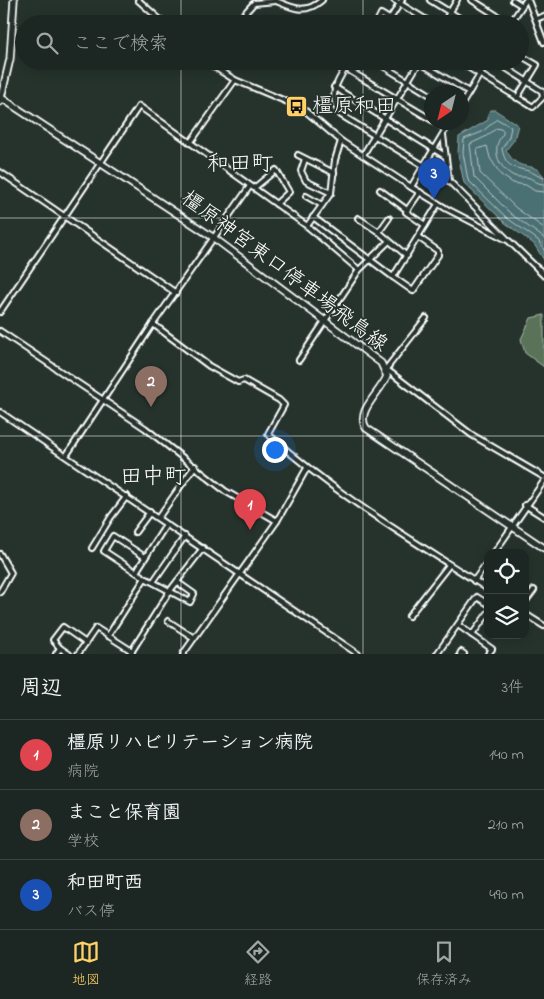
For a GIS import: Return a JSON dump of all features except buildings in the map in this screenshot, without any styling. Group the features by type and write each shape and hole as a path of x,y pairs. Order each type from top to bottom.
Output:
{"main road":[{"name":"橿原神宮東口停車場飛鳥線","path":"14,0 10,59 0,99 101,162 214,238 381,363 386,370 387,376 363,413 363,421 366,428 544,548"}],"street":[{"path":"138,0 158,15"},
{"path":"243,15 254,3 275,1 303,10 310,10 322,0"},
{"path":"394,0 401,2 420,15"},
{"path":"430,0 455,15"},
{"path":"448,15 457,0"},
{"path":"472,0 496,15"},
{"path":"512,0 522,6"},
{"path":"516,15 526,0 544,39"},
{"path":"393,15 401,2"},
{"path":"536,19 544,16"},
{"path":"517,98 537,65 529,60"},
{"path":"219,70 235,80 302,108 342,141 438,204 509,241"},
{"path":"344,70 334,87 335,107 341,114 374,137 449,181 544,275"},
{"path":"348,70 424,115"},
{"path":"390,70 424,91"},
{"path":"363,155 414,70"},
{"path":"432,70 457,85"},
{"path":"472,70 533,107 543,97 542,91 508,70"},
{"path":"469,92 483,70"},
{"path":"190,143 235,80"},
{"path":"334,87 435,148 445,156"},
{"path":"0,312 139,106 307,226 359,270"},
{"path":"411,186 446,130"},
{"path":"443,135 449,181"},
{"path":"307,226 331,193 335,160 342,141"},
{"path":"298,155 334,174"},
{"path":"305,159 301,171 304,178 331,193"},
{"path":"66,456 102,400 214,238 252,187 276,170 289,192 276,204"},
{"path":"0,172 176,293"},
{"path":"380,190 425,225"},
{"path":"407,210 420,192"},
{"path":"306,196 322,205"},
{"path":"392,277 438,204"},
{"path":"313,217 413,291 438,255 438,251 418,237"},
{"path":"358,218 379,232 388,242 407,256"},
{"path":"379,232 389,218"},
{"path":"299,360 359,270 388,242"},
{"path":"426,318 386,370 472,435 544,481 497,549"},
{"path":"154,324 209,366 238,382 244,380 279,400 284,406 268,434 307,468 376,518 484,587"},
{"path":"0,331 195,466 225,491 277,521"},
{"path":"0,412 127,496 166,525 203,548 238,574 358,654"},
{"path":"158,518 195,466"},
{"path":"183,654 277,521 307,468"},
{"path":"92,548 110,517 127,496"},
{"path":"526,505 544,517"},
{"path":"135,532 150,512"},
{"path":"136,572 166,525"},
{"path":"145,557 114,536 104,551 169,592 190,602 194,594 177,582"},
{"path":"153,582 185,536"},
{"path":"78,654 96,628 131,652 169,592 203,548"},
{"path":"0,554 11,573 0,592"},
{"path":"409,616 449,565"},
{"path":"474,581 484,567"},
{"path":"108,636 146,578"},
{"path":"529,597 534,590"},
{"path":"437,654 477,597 484,601"},
{"path":"529,617 544,626"},
{"path":"472,635 484,618"},
{"path":"168,621 194,638"},
{"path":"458,625 492,649 488,654"},
{"path":"69,654 53,640 64,627 86,643"},
{"path":"56,654 60,648"}],"green space":[{"path":"544,315 544,367 525,353 521,339 531,318"}],"water":[{"path":"491,110 495,110 518,125 514,140 506,150 511,158 516,163 535,168 544,177 544,260 534,244 504,222 464,183 458,154 459,137 488,120"}],"place":[{"name":"橿原和田","path":"296,107"},
{"name":"和田町西","path":"434,199"},
{"name":"まこと保育園","path":"151,407"},
{"name":"橿原リハビリテーション病院","path":"250,530"}],"district":[{"name":"和田町","path":"240,165"},
{"name":"田中町","path":"153,478"}]}
